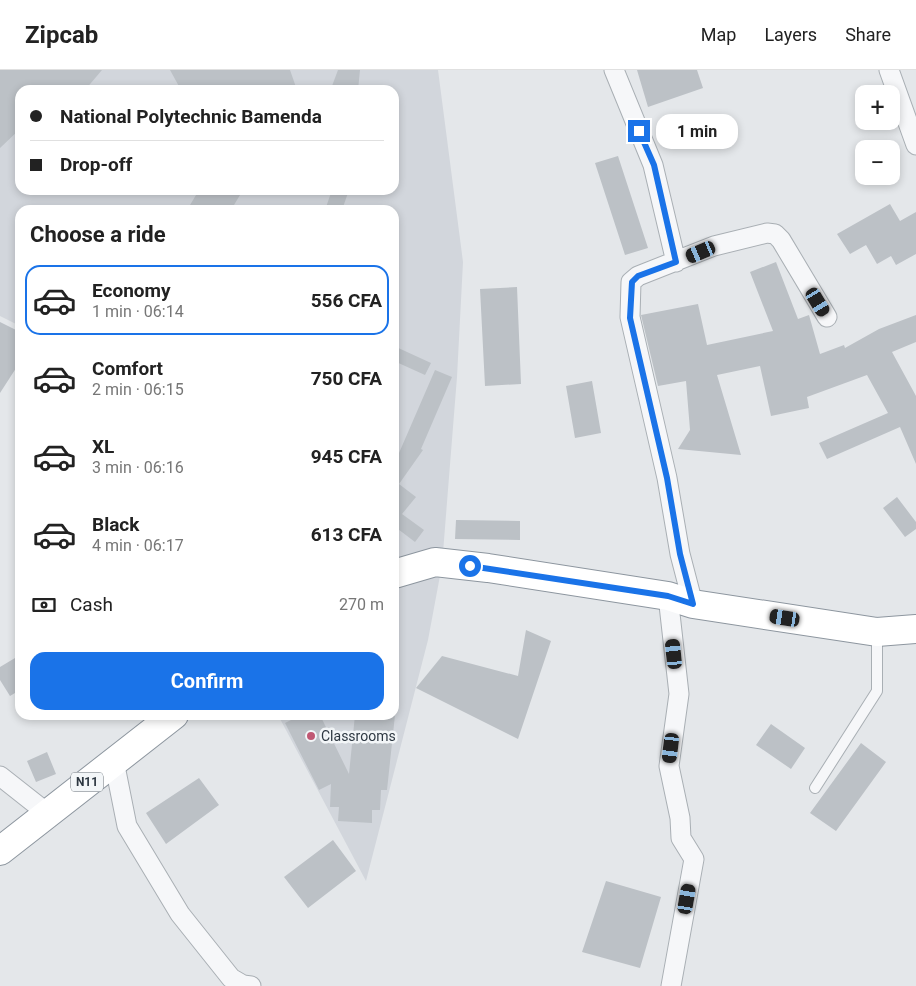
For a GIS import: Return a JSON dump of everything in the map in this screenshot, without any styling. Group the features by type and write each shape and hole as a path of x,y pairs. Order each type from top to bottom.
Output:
{"highway":[{"path":"399,573 436,562 488,568 877,632 916,628"},
{"name":"N11","path":"0,851 167,720"}],"street":[{"path":"614,70 654,165 676,262"},
{"path":"889,70 916,145"},
{"path":"671,986 694,859 680,838 680,818 669,766 679,694 680,554 667,478 630,318 632,282 638,276 714,246 767,233 775,234 781,240 827,318"},
{"path":"114,761 127,826 180,914 231,978 243,985 251,986"},
{"path":"0,776 47,813"}],"lane":[{"path":"815,788 877,691 877,632"}],"shaded area":[{"path":"0,70 438,70 463,262 457,377 442,565 428,640 366,881 281,720 399,720 399,205 15,205 15,324 0,316"}],"building":[{"path":"0,70 102,70 89,85 15,85 15,134 0,148"},
{"path":"170,70 290,70 295,85 178,85"},
{"path":"338,70 360,70 358,85 332,85"},
{"path":"637,70 697,70 703,88 648,107"},
{"path":"618,156 648,248 625,255 595,163"},
{"path":"196,195 240,195 234,205 190,205"},
{"path":"330,195 347,195 344,205 327,205"},
{"path":"890,204 900,221 916,212 916,254 896,265 891,256 877,264 866,245 850,254 837,234"},
{"path":"776,262 798,319 809,315 820,354 844,345 845,348 879,329 916,315 916,342 892,352 916,396 916,464 900,427 827,459 819,443 888,413 867,375 807,397 809,408 771,416 760,366 717,375 741,455 678,449 690,430 686,381 658,386 641,315 698,304 707,345 773,331 750,272"},
{"path":"517,287 521,384 485,386 480,289"},
{"path":"0,322 15,330 15,370 0,393"},
{"path":"399,348 431,363 425,375 399,363"},
{"path":"435,370 452,377 421,449 423,450 399,484 399,453"},
{"path":"592,381 601,433 575,438 566,386"},
{"path":"399,484 416,497 402,514 424,530 415,542 399,530"},
{"path":"897,497 916,522 916,529 905,537 883,508"},
{"path":"456,520 520,521 520,540 455,539"},
{"path":"526,630 551,641 518,739 416,688 442,656 518,676"},
{"path":"15,658 15,693 10,696 0,680 0,667"},
{"name":"Classrooms","path":"291,720 322,720 349,774 354,720 394,720 387,790 381,790 380,810 372,810 372,823 338,821 339,807 330,807 331,784 319,790 285,723"},
{"path":"771,724 805,748 791,769 756,745"},
{"path":"861,743 886,762 836,831 810,813"},
{"path":"47,752 56,774 36,782 27,761"},
{"path":"199,778 219,805 166,844 146,813"},
{"path":"333,840 356,871 308,908 284,877"},
{"path":"606,881 661,897 640,968 582,952"}],"place":[{"name":"Classrooms","path":"311,736"}],"route":[{"path":"470,566 668,596 693,604 680,554 667,478 630,318 632,282 638,276 676,262 654,165 639,131"}]}
